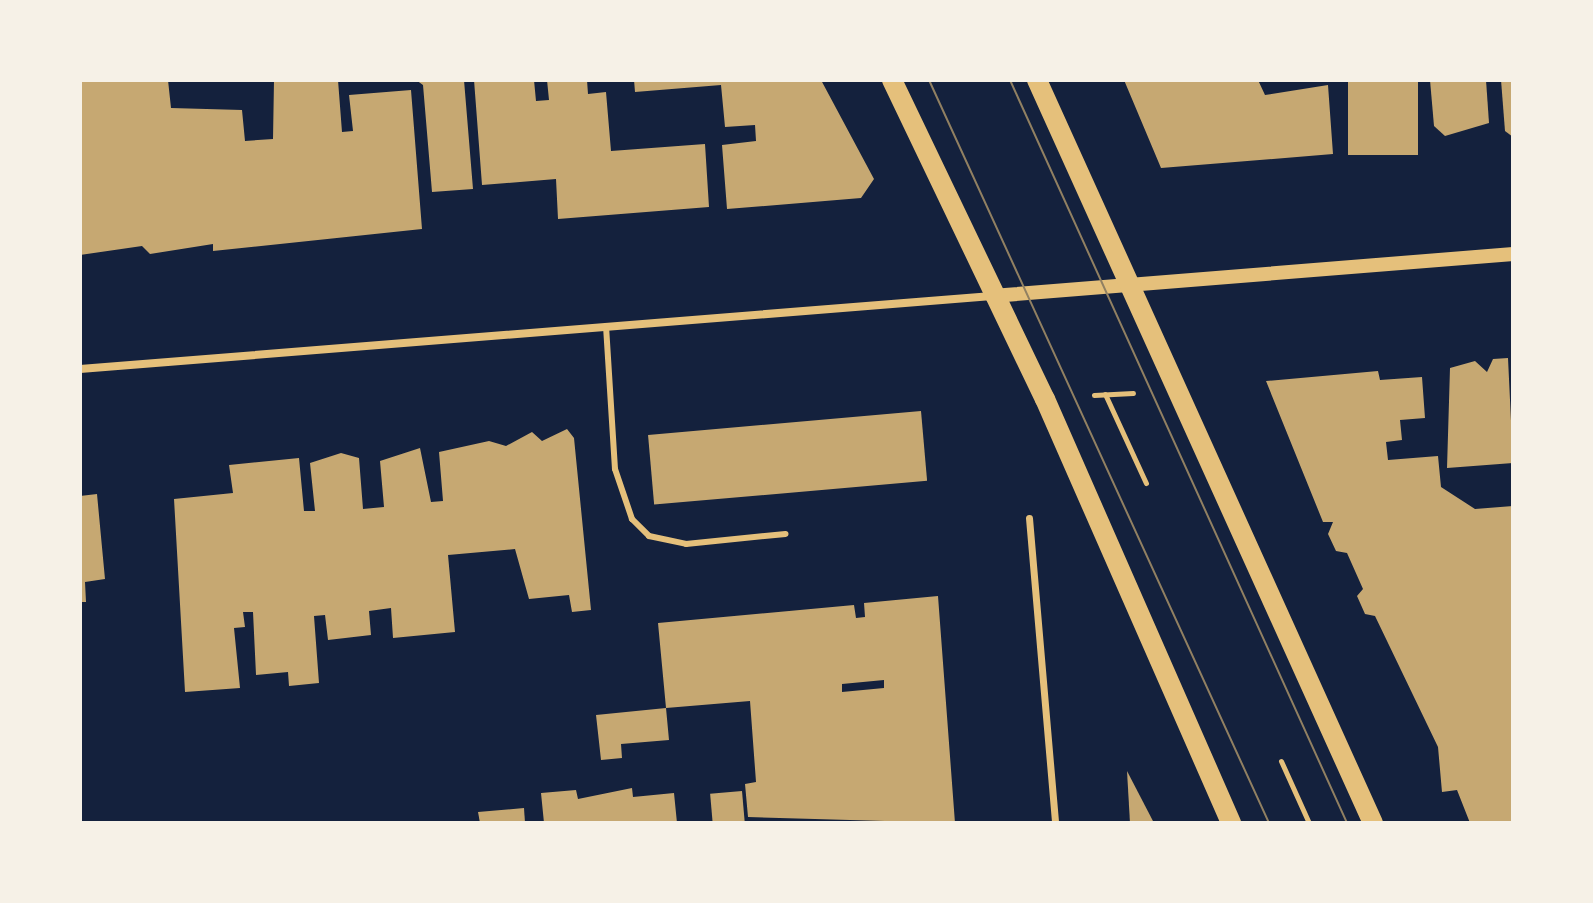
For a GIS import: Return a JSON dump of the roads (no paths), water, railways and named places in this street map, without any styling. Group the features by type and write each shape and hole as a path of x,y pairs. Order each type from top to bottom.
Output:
{"main road":[{"path":"892,80 1231,823"},
{"path":"1037,80 1373,823"}],"street":[{"path":"80,369 1513,254"},
{"path":"1029,518 1055,823"}],"lane":[{"path":"606,326 615,469 632,519 649,536 686,544 785,534"}],"tram line":[{"path":"929,80 1269,823"},
{"path":"1010,80 1347,823"}]}
